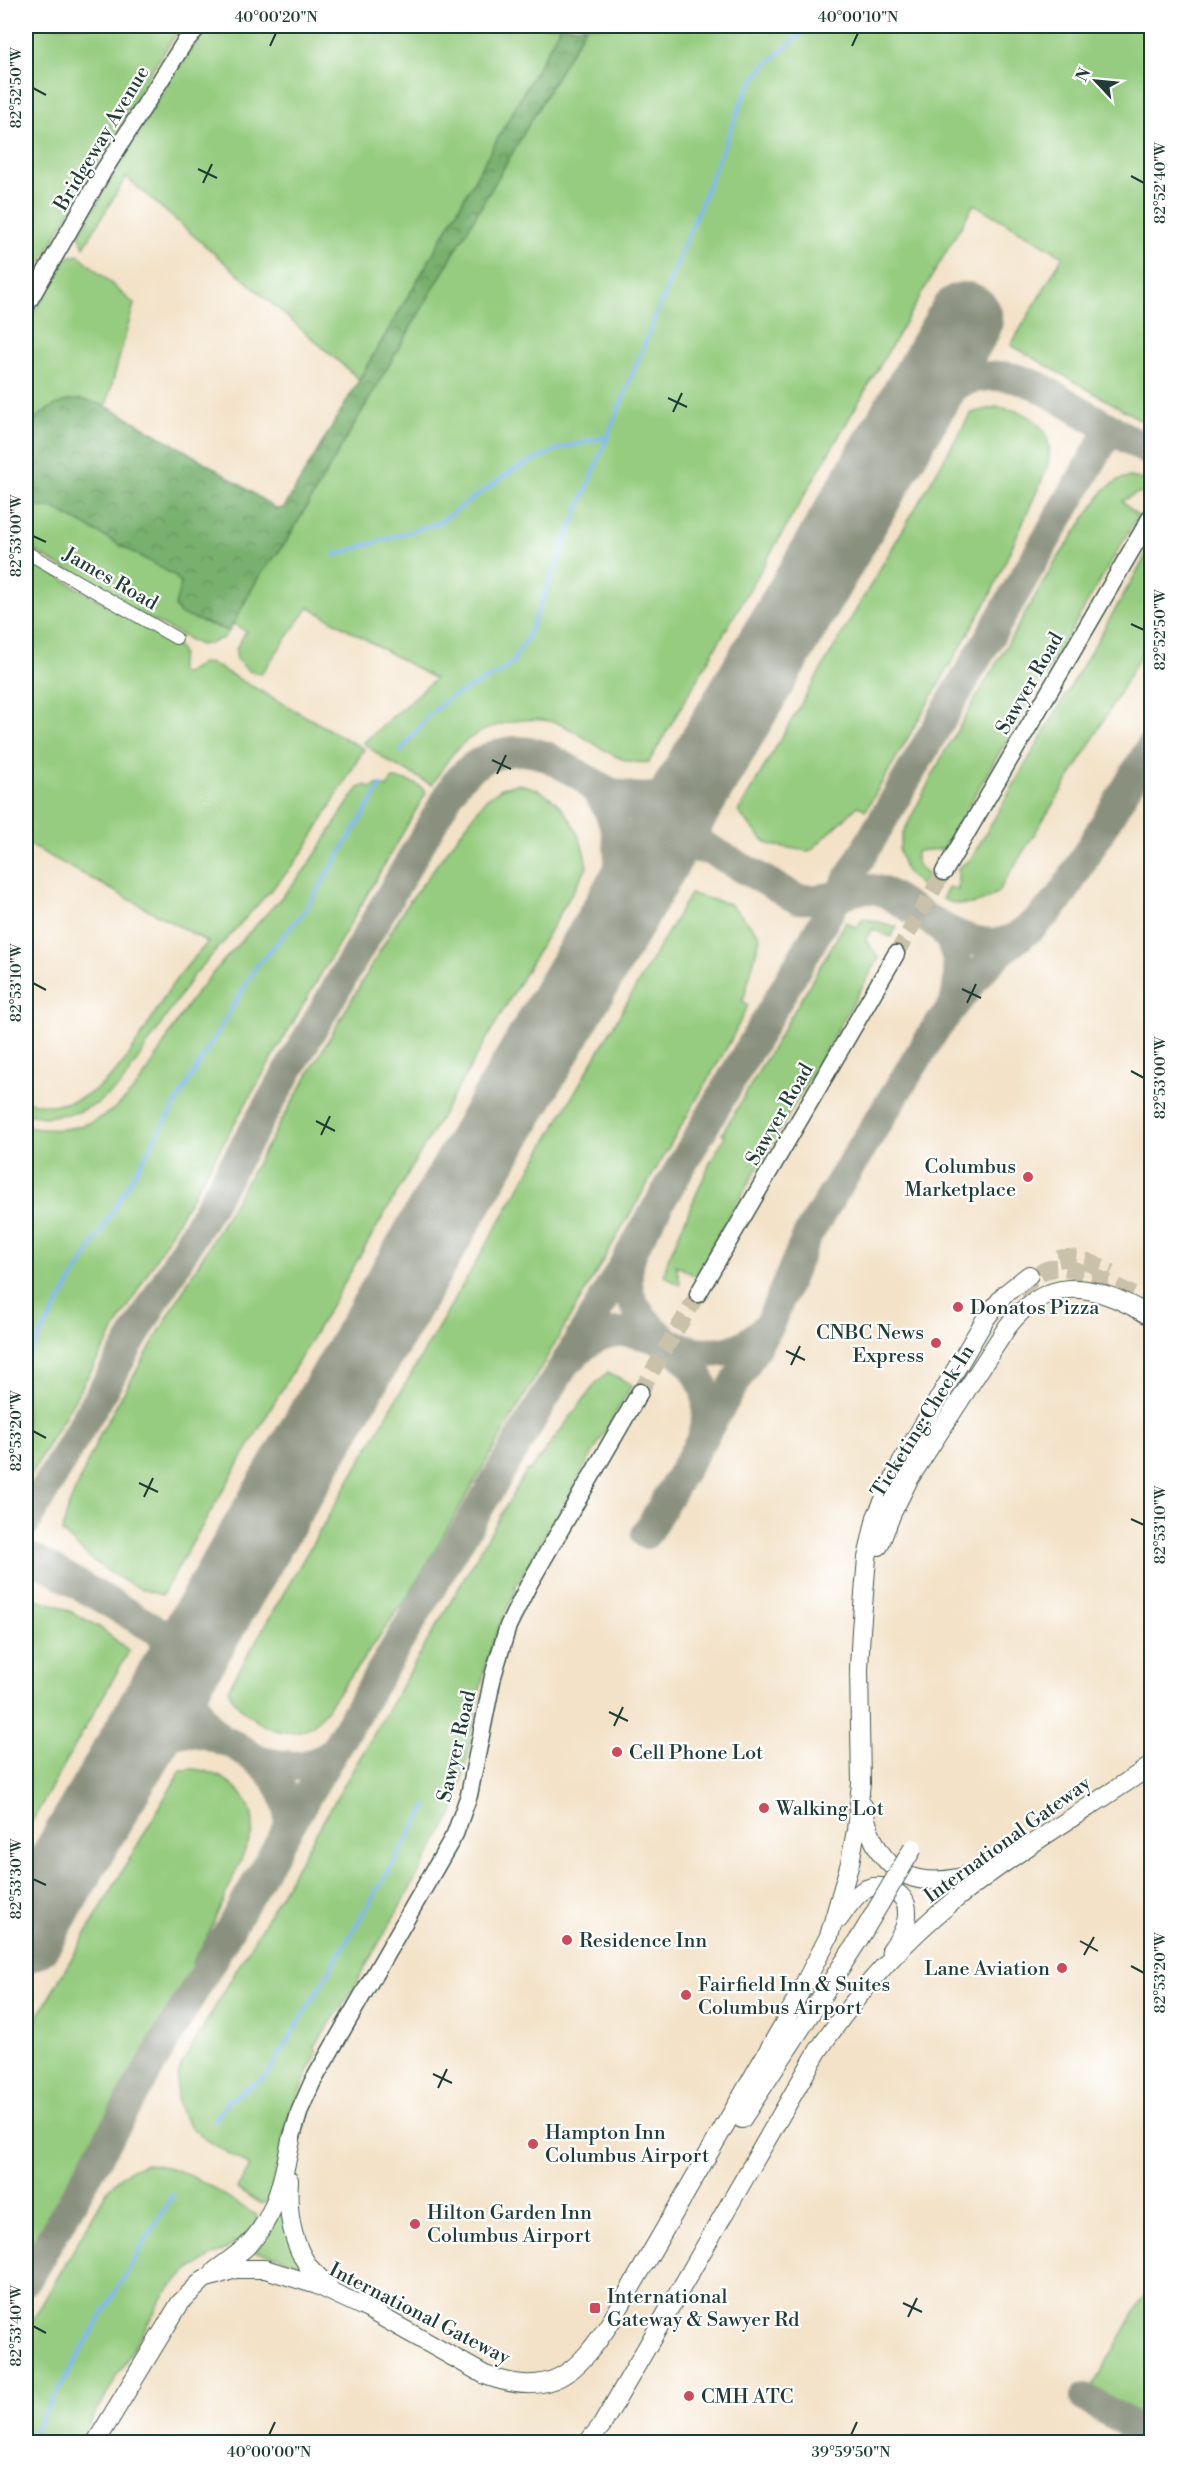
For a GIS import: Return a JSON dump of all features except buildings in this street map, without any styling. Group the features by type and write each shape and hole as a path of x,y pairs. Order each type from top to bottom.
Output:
{"main road":[{"path":"861,1630 871,1537 876,1516 893,1478 986,1318 1005,1294 1029,1275"},
{"name":"Ticketing;Check-In","path":"861,1630 875,1559 892,1513 909,1479 1016,1317 1034,1301 1058,1292 1083,1288 1100,1291 1152,1317"},
{"name":"International Gateway","path":"96,2442 175,2310 186,2296 204,2279 236,2270 265,2269 295,2276 366,2308 485,2375 517,2385 546,2384 580,2363 612,2320 687,2193 783,2025 829,1936 854,1846 861,1783 859,1669 861,1630"},
{"name":"International Gateway","path":"588,2442 602,2425 818,2050 845,2012 899,1951 973,1885 1152,1765"},
{"path":"861,1783 864,1810 875,1845 886,1861 904,1874 924,1880 953,1880 1007,1861"},
{"path":"687,2193 752,2105 859,1940 913,1848"},
{"path":"829,1936 846,1910 865,1890 878,1887 888,1888 900,1896 906,1905 906,1922 897,1942 845,2012"},
{"path":"204,2279 244,2249 264,2225 279,2195 291,2140"},
{"path":"291,2140 288,2193 296,2241 309,2267 334,2293"}],"street":[{"name":"Bridgeway Avenue","path":"26,306 104,170 184,43 199,26"},
{"name":"Sawyer Road","path":"944,872 1152,515"},
{"name":"James Road","path":"26,552 176,638"},
{"name":"Sawyer Road","path":"698,1294 896,954"},
{"name":"Sawyer Road","path":"291,2140 300,2110 312,2083 455,1834 469,1795 493,1676 508,1626 529,1584 640,1392"}],"green space":[{"path":"26,26 182,26 151,71 26,288"},
{"path":"210,26 561,26 426,266 359,379 126,177 84,247 79,234 174,72"},
{"path":"561,26 586,26 286,542 258,578 229,631 180,614 175,606 181,584 174,575 57,510 26,504 26,432 35,419 50,408 66,401 82,400 100,404 118,412 246,488 276,509 284,508 426,266"},
{"path":"586,26 1151,26 1151,426 1011,345 1063,256 974,204 649,762 625,760 614,756 562,725 549,721 521,720 493,727 468,740 450,757 432,785 388,761 363,743 435,679 309,607 261,674 249,671 236,659 236,649 246,631 233,624 258,578 286,542"},
{"path":"79,255 134,304 106,406 79,399 26,432 26,326 67,257"},
{"path":"996,407 1022,413 1040,425 1049,445 1049,457 1046,471 989,598 866,810 858,806 811,850 771,845 763,840 738,812 971,413"},
{"path":"1130,477 1151,481 1150,494 1137,493 1122,501 1138,516 943,849 917,851 918,864 928,875 921,886 905,870 899,850 903,833 944,753 1054,564 1104,490 1120,479"},
{"path":"26,504 57,510 174,575 181,584 175,606 180,614 229,631 223,638 200,645 148,618 26,546"},
{"path":"1151,541 1151,637 1085,753 998,892 985,900 971,904 957,904 942,899 949,887 958,890 958,868 971,859 1142,563"},
{"path":"26,558 178,646 182,655 178,670 184,674 202,663 212,664 364,749 305,849 290,869 193,976 121,1085 96,1104 75,1113 44,1117 26,1114 26,1101 43,1105 71,1102 91,1093 109,1079 137,1043 176,979 208,942 26,843"},
{"path":"392,779 416,784 426,793 26,1483 26,1127 56,1129 76,1127 96,1120 119,1105 142,1079 179,1018 202,986 303,872 359,788 365,785 371,788 379,784 387,788"},
{"path":"517,784 532,787 545,794 566,813 579,838 587,867 162,1595 133,1586 95,1562 62,1532 69,1505 101,1432 406,906 486,799 502,788"},
{"path":"690,894 730,904 759,934 760,938 743,1001 748,1005 730,1042 403,1605 314,1724 301,1731 293,1732 279,1731 264,1726 240,1708 228,1689"},
{"path":"863,918 897,927 891,937 873,929 865,939 879,958 695,1276 676,1265 679,1285 664,1275 668,1259 710,1163 725,1136 722,1134 846,922 857,928"},
{"path":"608,1372 632,1385 515,1587 517,1589 500,1624 487,1661 463,1777 452,1815 348,1997 315,2046 317,2053 289,2115 268,2202 261,2204 237,2189 250,2166 204,2138 183,2116 177,2101 177,2085 182,2064 527,1470 530,1471 596,1383"},
{"path":"26,1596 62,1607 99,1627 129,1651 26,1832"},
{"path":"193,1769 217,1776 237,1789 250,1809 253,1821 252,1834 206,1940 192,1963 194,1964 26,2255 26,2037 181,1770"},
{"path":"146,2164 175,2170 203,2182 256,2215 258,2220 233,2245 186,2273 163,2297 79,2442 26,2442 26,2332 108,2190 125,2174"},
{"path":"281,2205 304,2268 280,2257 255,2252"},
{"path":"1151,2284 1152,2427 1092,2393 1091,2389"}],"waterway":[{"path":"401,751 429,715 449,698 501,672 513,662 527,638 744,96 765,66 812,26"},
{"path":"335,555 438,523 512,471 558,449 609,436"},
{"path":"26,1359 256,967 305,911 381,786"},
{"path":"215,2120 229,2100 267,2076 427,1806"},
{"path":"28,2442 173,2194"}],"taxiway":[{"path":"905,424 950,388 982,377 999,376 1018,379 1038,386 1152,453"},
{"path":"26,2281 309,1792 603,1300 1111,428"},
{"path":"646,1534 770,1323 807,1236 934,1031 980,972 1033,926 1060,898 1152,745"},
{"path":"26,1522 455,784 464,774 485,759 497,754 522,751 548,757 797,899 825,898 866,889 879,890 945,929 979,942 994,943 1009,940 1020,934 1048,912"},
{"path":"618,794 643,798 666,794 686,783 705,766"},
{"path":"589,783 603,801 613,821 618,841 617,885 599,948"},
{"path":"643,874 664,855 679,849 708,850"},
{"path":"937,923 950,940 957,960 958,982 954,1003"},
{"path":"632,1254 628,1283 635,1306 649,1325 685,1359 700,1378 707,1402 703,1432"},
{"path":"572,1358 596,1338 619,1332 642,1335 689,1349 713,1353 738,1347 764,1329"},
{"path":"26,1557 38,1561 170,1638 178,1652 189,1690 201,1716 223,1741"},
{"path":"158,1631 174,1637 186,1637 192,1635 209,1619"},
{"path":"118,1775 136,1753 158,1737 176,1732 195,1732 215,1737 254,1758 269,1772 281,1789 288,1808 288,1828"},
{"path":"252,1757 293,1766 312,1763 332,1753"},
{"path":"1085,2398 1152,2437"}],"runway":[{"path":"26,1934 965,320"}],"tunnel":[{"path":"896,954 944,872"},
{"path":"1058,1259 1078,1259 1111,1273"},
{"path":"1018,1290 1044,1271 1064,1268 1104,1281 1152,1306"},
{"path":"640,1392 698,1294"}],"place":[{"name":"Columbus Marketplace","path":"1028,1177"},
{"name":"Donatos Pizza","path":"958,1307"},
{"name":"CNBC News Express","path":"936,1343"},
{"name":"Cell Phone Lot","path":"617,1752"},
{"name":"Walking Lot","path":"764,1808"},
{"name":"Residence Inn","path":"567,1940"},
{"name":"Lane Aviation","path":"1062,1968"},
{"name":"Fairfield Inn & Suites Columbus Airport","path":"686,1995"},
{"name":"Hampton Inn Columbus Airport","path":"533,2144"},
{"name":"Hilton Garden Inn Columbus Airport","path":"415,2224"},
{"name":"International Gateway & Sawyer Rd","path":"595,2308"},
{"name":"CMH ATC","path":"689,2396"}]}
